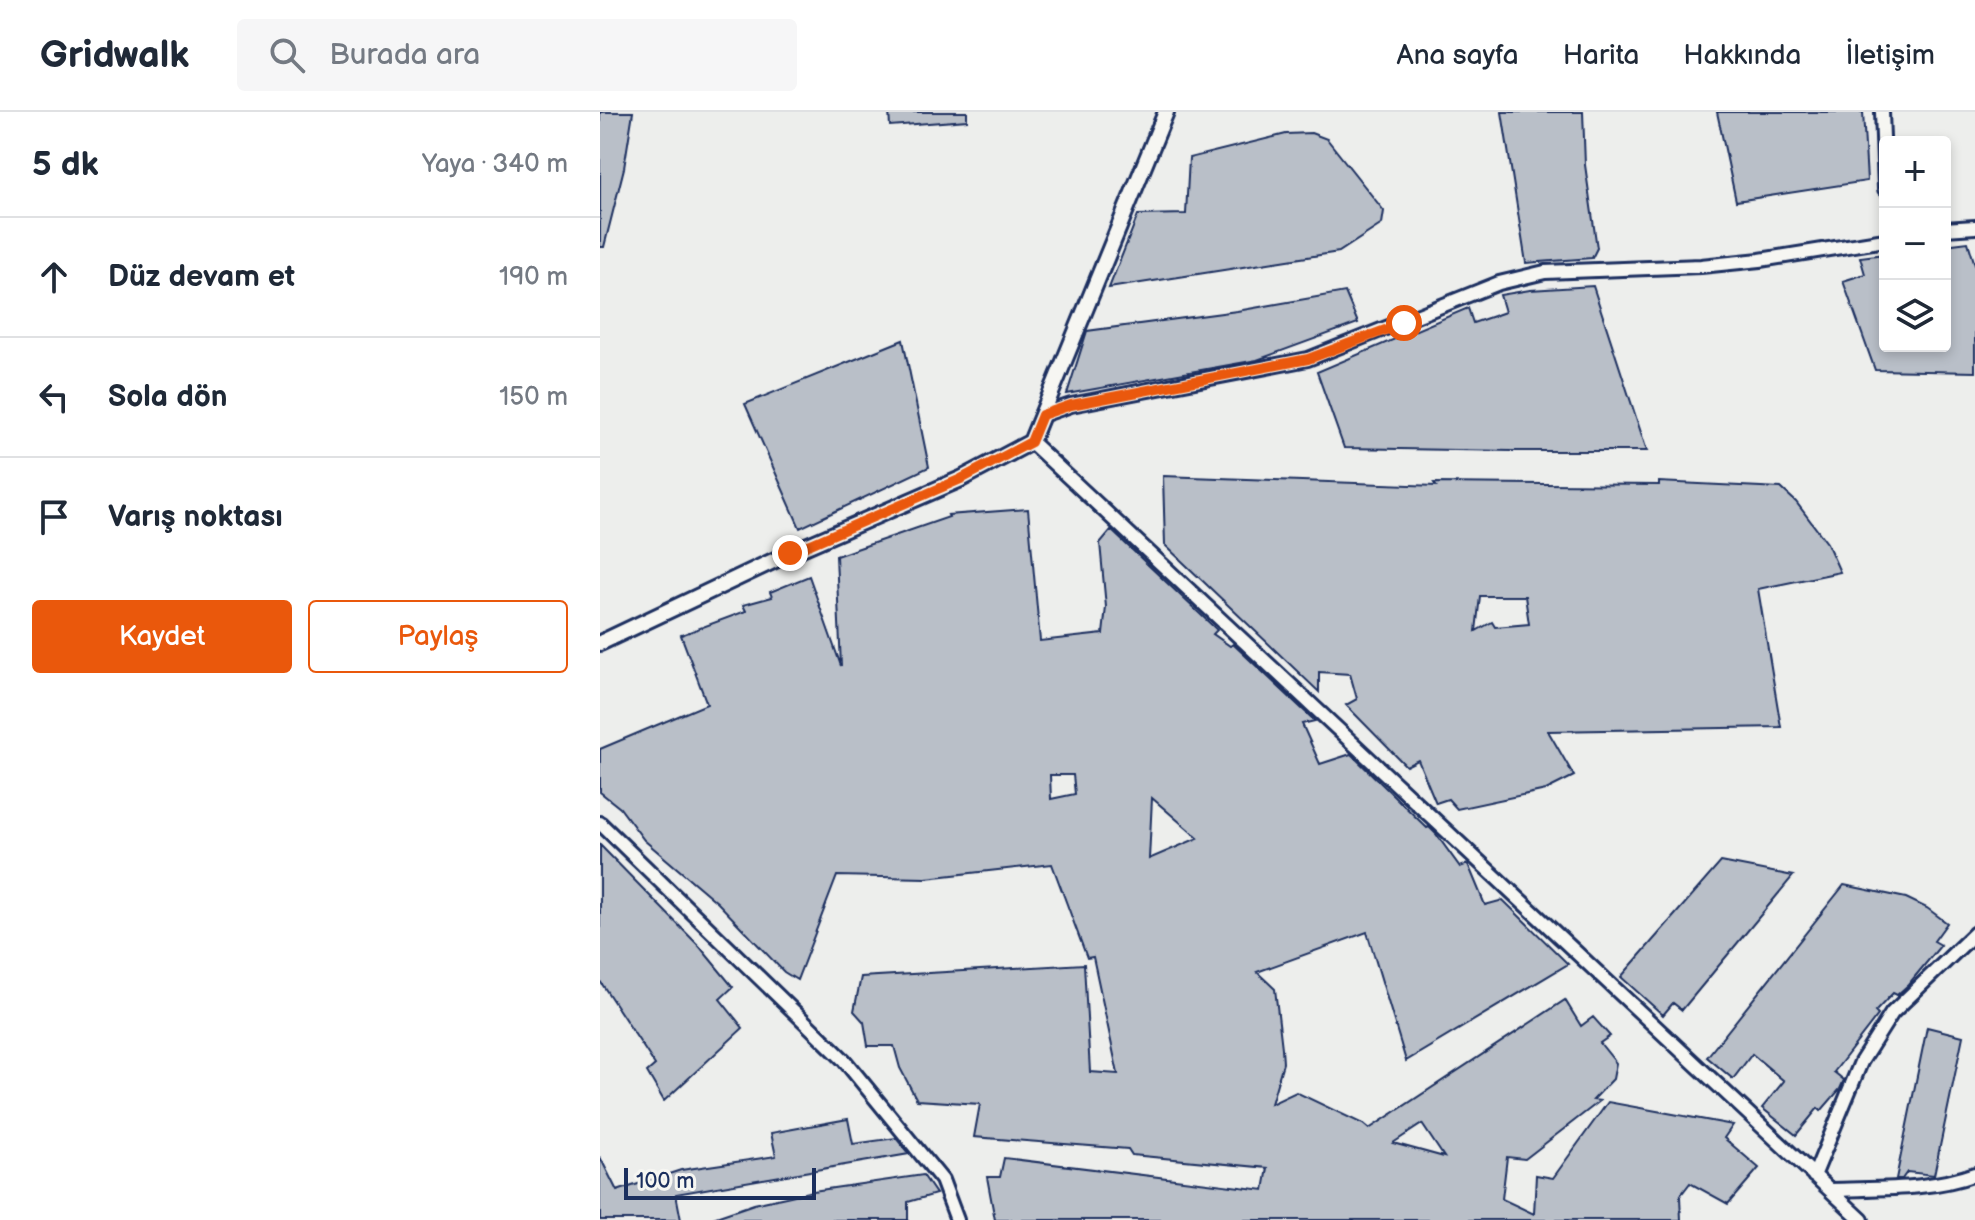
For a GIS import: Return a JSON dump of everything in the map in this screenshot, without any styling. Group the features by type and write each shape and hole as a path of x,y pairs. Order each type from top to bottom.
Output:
{"street":[{"path":"600,643 790,553 961,479 1031,442 1166,112"},
{"path":"1882,112 1883,136"},
{"path":"1951,229 1975,227"},
{"path":"1042,415 1071,405 1308,359 1499,283 1545,272 1701,266 1760,260 1879,238"},
{"path":"1031,442 1862,1220"},
{"path":"600,823 844,1060 942,1180 957,1220"},
{"path":"1814,1176 1861,1062 1892,1013 1975,933"},
{"path":"1830,1190 1917,1186 1958,1180 1975,1174"}],"building":[{"path":"600,112 633,112 624,168 604,247 600,247"},
{"path":"889,112 967,112 967,120 890,126"},
{"path":"1502,112 1583,112 1585,165 1597,248 1592,258 1526,263"},
{"path":"1717,112 1863,112 1867,181 1736,201"},
{"path":"1311,133 1327,139 1384,211 1382,224 1339,252 1109,288 1138,215 1186,214 1189,158 1286,134"},
{"path":"1968,242 1975,265 1975,372 1875,370 1843,281 1865,274 1860,257 1879,255 1879,352 1951,352 1951,244"},
{"path":"1593,286 1647,451 1344,448 1317,372 1468,308 1473,323 1505,312 1500,295"},
{"path":"1345,292 1358,323 1257,360 1067,394 1087,331 1237,311"},
{"path":"903,340 929,467 800,528 745,404"},
{"path":"1163,476 1436,486 1434,483 1659,485 1659,482 1781,488 1796,502 1827,543 1840,572 1758,589 1781,727 1548,731 1574,776 1546,790 1457,809 1448,799 1436,803 1418,760 1406,766 1346,705 1357,699 1350,674 1319,672 1319,692 1165,545","holes":["1480,596 1525,596 1529,624 1495,627 1492,622 1476,631"]},
{"path":"1028,509 1040,641 1103,634 1106,607 1100,543 1111,530 1217,630 1213,634 1230,646 1233,644 1315,721 1302,724 1320,764 1351,754 1436,834 1460,867 1468,864 1485,905 1503,900 1568,964 1406,1061 1367,932 1257,972 1275,989 1282,1048 1283,1063 1271,1104 1296,1092 1369,1129 1565,1000 1581,1026 1593,1017 1610,1036 1600,1043 1616,1063 1613,1079 1593,1100 1600,1101 1525,1159 1507,1157 1502,1199 1534,1214 1536,1175 1553,1178 1608,1102 1733,1125 1724,1138 1759,1168 1728,1204 1690,1183 1680,1196 1681,1220 995,1220 987,1177 1000,1177 1004,1158 1264,1190 1268,1168 1132,1155 1128,1149 974,1137 980,1104 917,1100 900,1068 894,1046 868,1046 864,1022 854,1011 861,977 1084,964 1090,1072 1118,1074 1093,957 1087,958 1052,864 926,878 837,876 797,980 784,972 718,903 644,840 620,808 600,792 600,749 707,704 681,635 746,611 743,605 772,597 770,592 809,576 841,666 836,556 948,515","holes":["1050,775 1073,775 1075,794 1051,799","1152,798 1198,838 1149,859","1422,1124 1444,1157 1393,1143"]},
{"path":"600,845 700,947 733,987 720,999 743,1028 664,1101 647,1072 655,1065 600,981"},
{"path":"1721,862 1793,876 1682,1010 1673,1003 1663,1015 1621,977"},
{"path":"1844,885 1906,898 1947,923 1934,941 1941,945 1908,985 1897,995 1893,993 1875,1012 1878,1015 1834,1072 1844,1080 1840,1089 1821,1111 1818,1108 1796,1135 1762,1108 1784,1081 1752,1054 1733,1079 1707,1057"},
{"path":"1927,1027 1963,1036 1934,1175 1907,1172 1902,1179 1896,1179"},
{"path":"848,1119 853,1144 896,1138 909,1154 676,1194 681,1220 600,1220 600,1157 617,1191 681,1170 776,1156 771,1133"},
{"path":"923,1175 936,1194 908,1202 908,1220 713,1220 754,1204 813,1191"}],"route":[{"path":"790,553 961,479 1031,442 1042,415 1071,405 1308,359 1404,323"}]}
